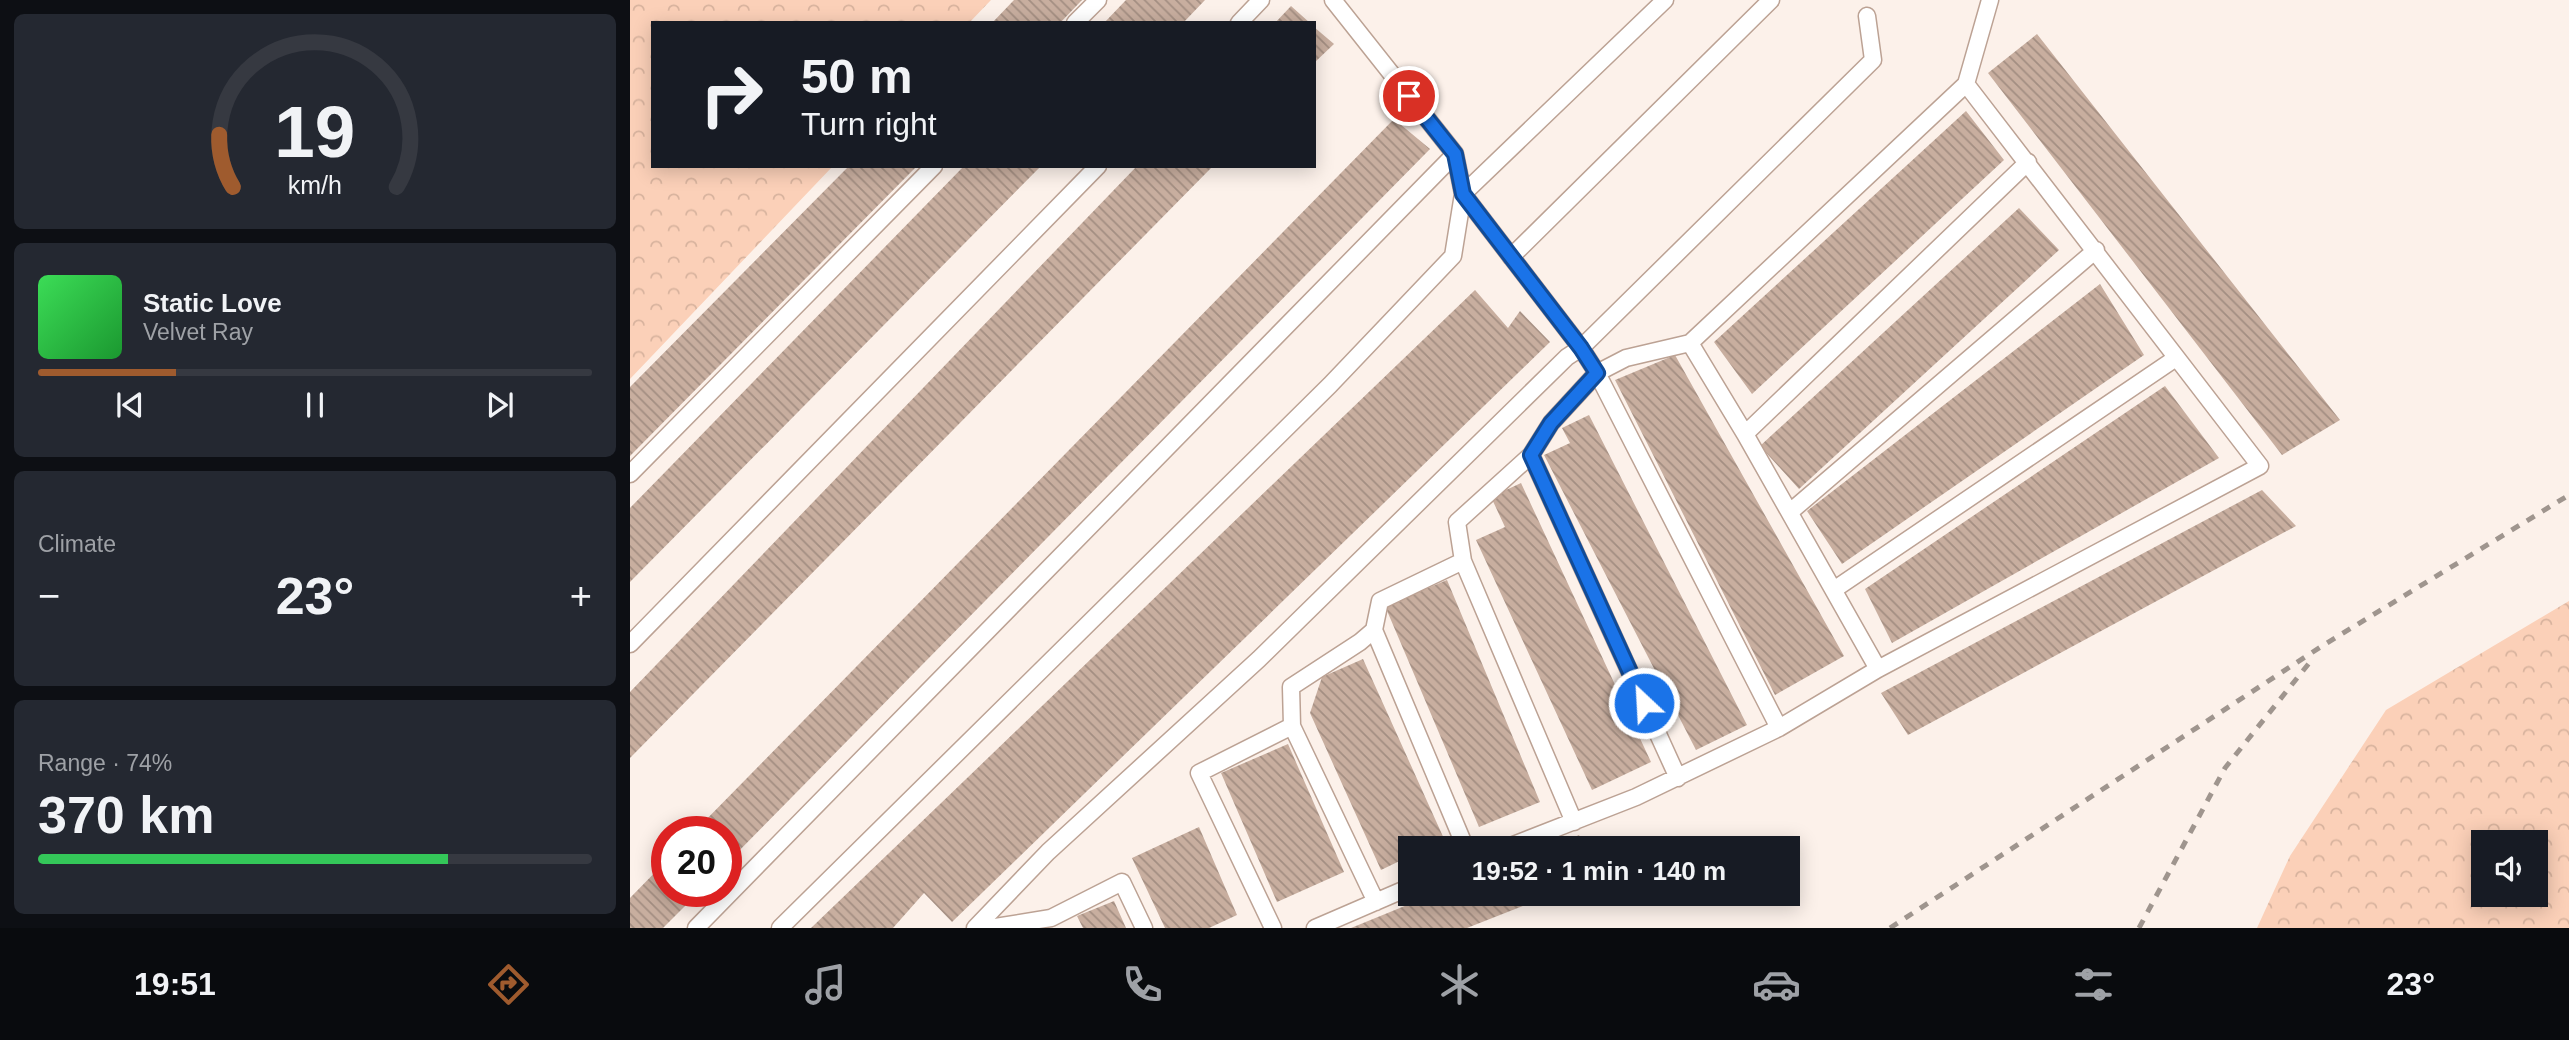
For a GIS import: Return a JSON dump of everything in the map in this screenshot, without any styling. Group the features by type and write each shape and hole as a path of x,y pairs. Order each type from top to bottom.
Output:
{"lane":[{"path":"1077,21 1098,0"},
{"path":"1241,21 1261,0"},
{"path":"780,928 1330,385 1453,256 1463,194 1455,154 1333,0"},
{"path":"1463,194 1665,0"},
{"path":"1511,257 1771,0"},
{"path":"1574,822 1463,561 1457,523 1531,455 1551,423 1597,373 1626,358 1689,343 1966,84 1990,0"},
{"path":"975,928 1048,852 1259,659 1567,357 1581,348 1873,60 1867,16"},
{"path":"1537,836 1678,778 1779,728 1878,668 2260,466 1966,84"},
{"path":"696,928 1455,154"},
{"path":"1745,434 2028,162"},
{"path":"630,474 932,168"},
{"path":"630,644 1096,168"},
{"path":"1463,194 1581,348 1597,373 1779,728"},
{"path":"1790,512 2096,250"},
{"path":"1689,343 1745,434 1878,668"},
{"path":"1835,589 2176,358"},
{"path":"1531,455 1678,778"},
{"path":"1461,836 1374,630 1380,601 1463,561"},
{"path":"1374,630 1291,687 1292,726 1376,902"},
{"path":"1273,928 1199,773 1292,726"},
{"path":"989,928 1051,918 1122,882 1144,928"},
{"path":"1315,928 1398,892"}],"green space":[{"path":"630,0 991,0 971,21 651,21 651,168 831,168 630,379"},
{"path":"2569,601 2569,928 2257,928 2290,856 2386,710"}],"building":[{"path":"1014,0 1082,0 1062,21 994,21"},
{"path":"1126,0 1205,0 1185,21 1106,21"},
{"path":"1291,6 1308,21 1277,21"},
{"path":"1316,29 1334,44 1316,61"},
{"path":"2037,34 2340,420 2282,455 1988,73"},
{"path":"1966,111 2004,160 1752,394 1714,342"},
{"path":"1394,119 1430,149 742,848 742,816 710,816"},
{"path":"847,168 915,168 630,456 630,387"},
{"path":"962,168 1039,168 630,582 630,508"},
{"path":"1135,168 1211,168 630,758 630,692"},
{"path":"2019,208 2059,250 1799,489 1760,446"},
{"path":"2100,284 2144,355 1842,564 1807,511"},
{"path":"1475,290 1508,328 1520,311 1550,342 952,922 924,893 893,928 811,928"},
{"path":"1675,355 1844,656 1775,695 1615,380"},
{"path":"2165,386 2219,458 1892,643 1865,589"},
{"path":"1589,415 1747,725 1696,750 1544,455 1570,443 1562,428"},
{"path":"1521,483 1651,762 1592,790 1476,540 1505,527 1491,497"},
{"path":"2262,490 2296,526 1908,735 1881,693"},
{"path":"1447,580 1540,802 1479,827 1385,606"},
{"path":"1363,659 1443,836 1398,836 1398,862 1381,870 1310,713 1322,677"},
{"path":"1288,744 1344,872 1277,902 1221,773"},
{"path":"1199,827 1237,915 1209,928 1165,928 1132,858"},
{"path":"651,876 651,907 684,907 663,928 630,928 630,898"},
{"path":"1114,901 1126,928 1083,928 1077,916"},
{"path":"1405,906 1523,906 1467,928 1351,928"}],"railway":[{"path":"1890,928 2322,646 2569,495"},
{"path":"2139,928 2225,768 2314,657"}],"route":[{"path":"1409,96 1455,154 1463,194 1581,348 1597,373 1551,423 1531,455 1644,703"}]}
